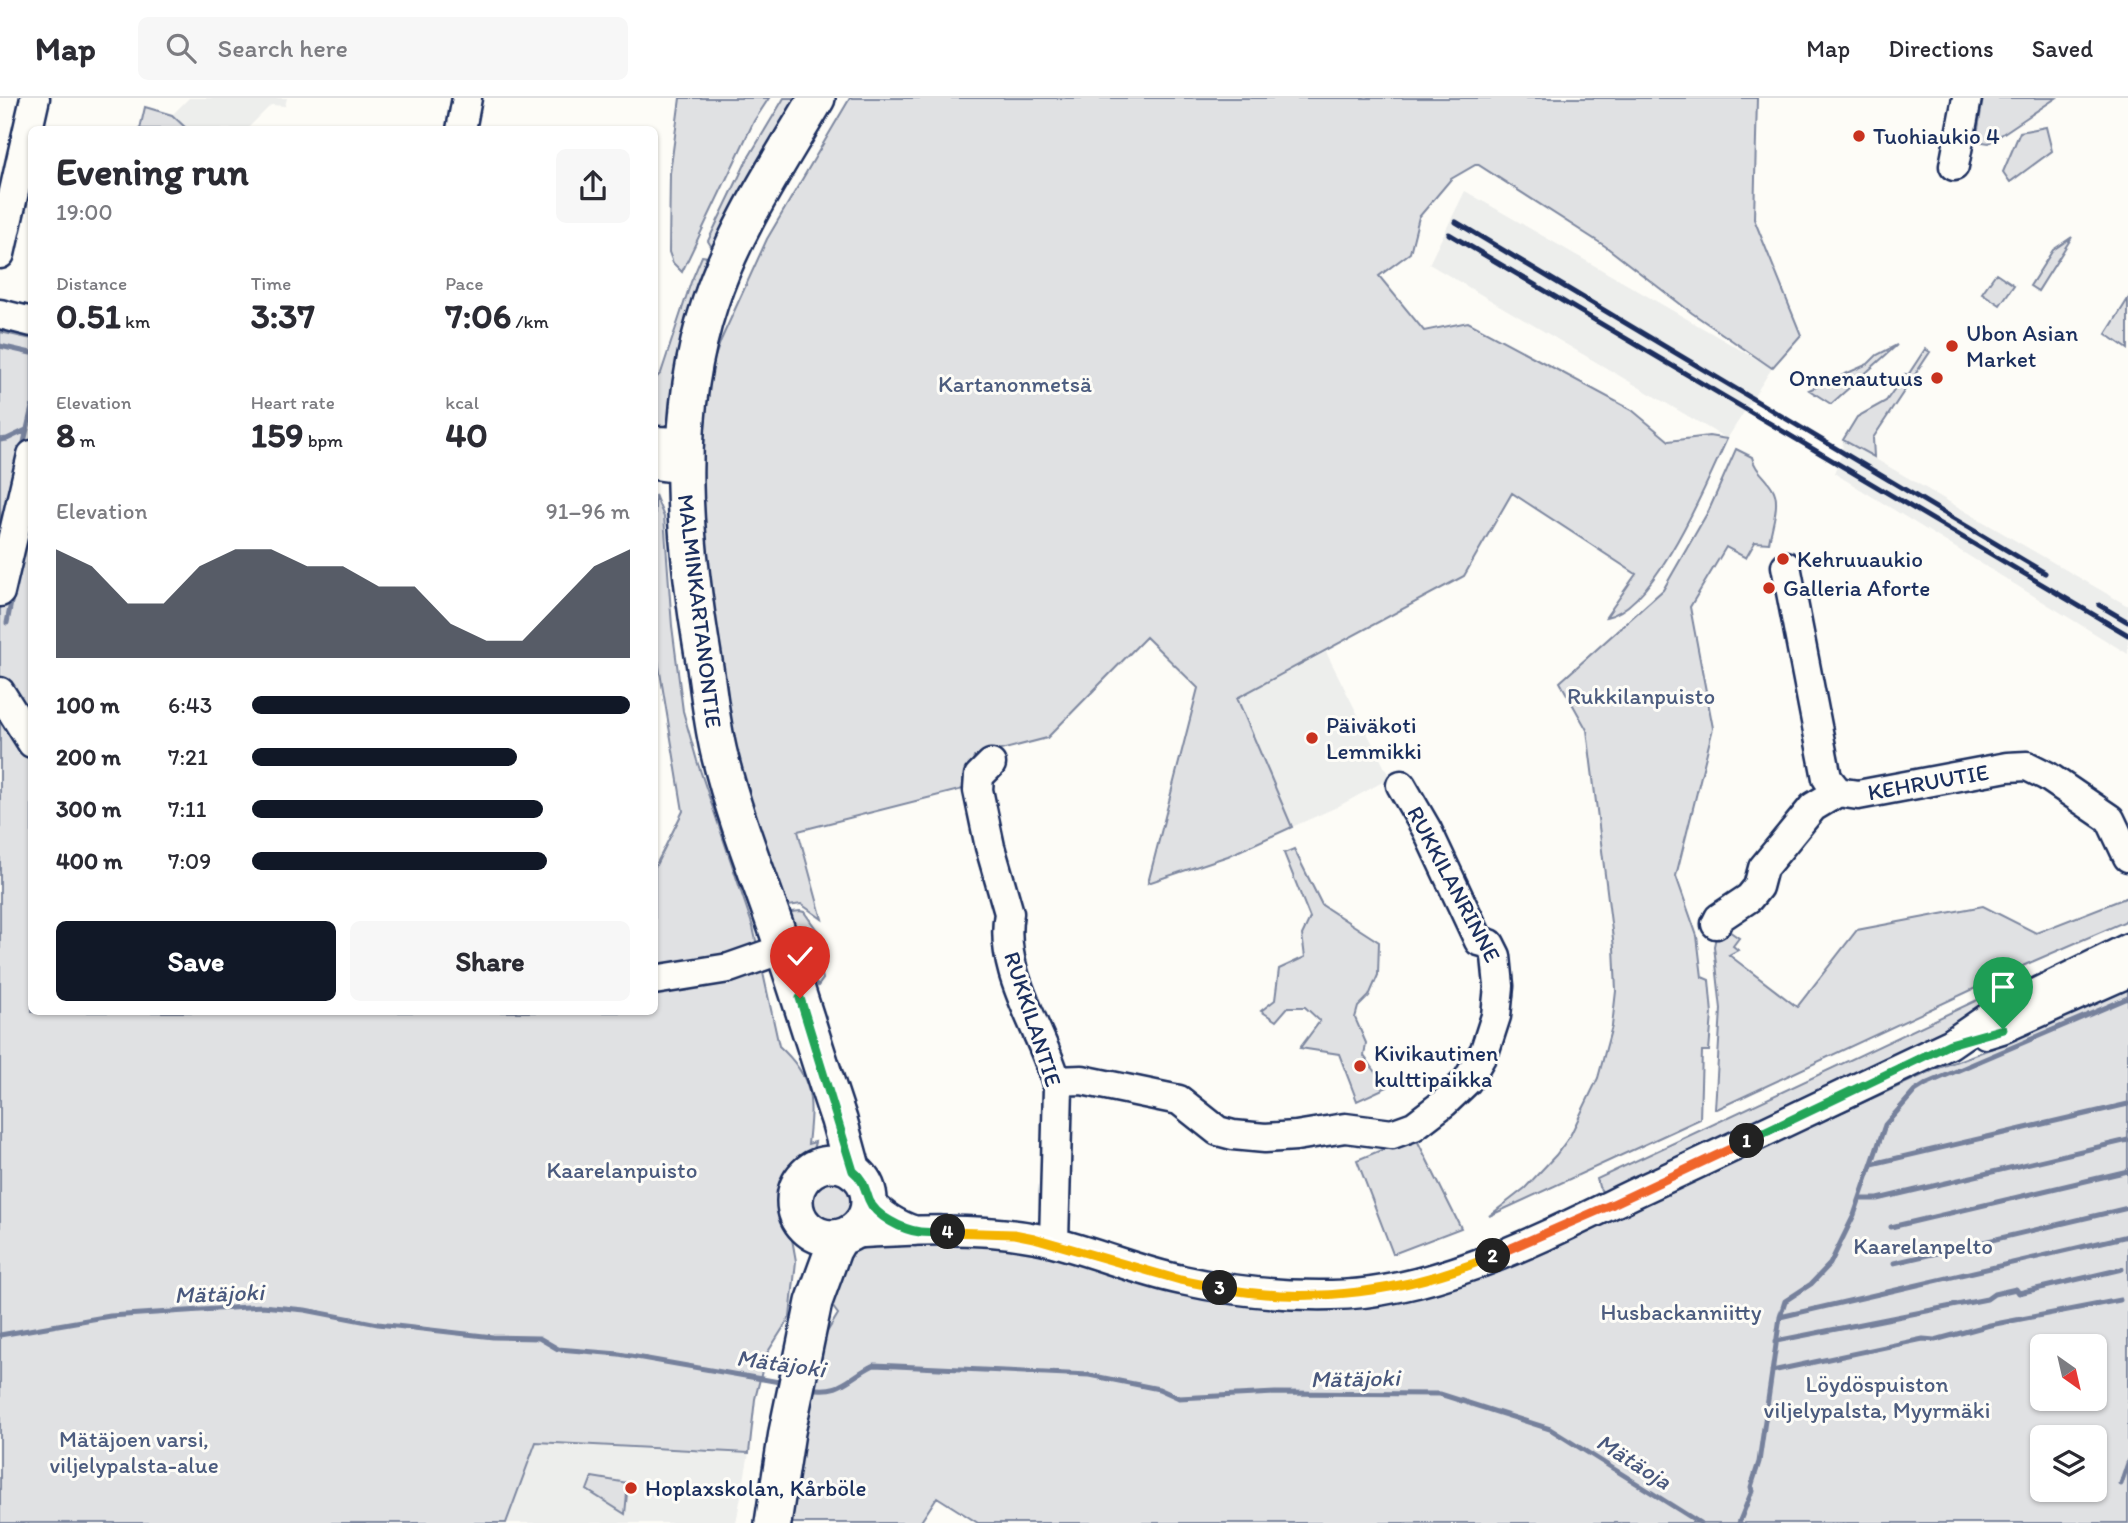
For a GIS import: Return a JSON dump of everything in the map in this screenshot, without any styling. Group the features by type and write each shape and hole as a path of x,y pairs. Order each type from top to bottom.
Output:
{"main road":[{"name":"MALMINKARTANONTIE","path":"817,98 769,179 723,270 709,304 669,454 719,756 861,1186"},
{"name":"MALMINKARTANONTIE","path":"814,1168 820,1147 824,1106 829,1095"},
{"path":"773,1523 787,1432 814,1301 833,1250 864,1220 861,1186 846,1167 830,1164 814,1168 800,1183 794,1202 800,1222 817,1236 829,1239 845,1236"},
{"path":"807,1230 809,1275 814,1301"}],"street":[{"path":"29,126 35,98"},
{"path":"462,126 467,98"},
{"path":"1954,166 1967,98"},
{"path":"0,254 28,129"},
{"path":"0,314 28,321"},
{"path":"0,592 28,472"},
{"name":"KEHRUUTIE","path":"1786,566 1827,778 1838,792 1858,795 2027,766 2047,776 2110,819 2128,857"},
{"path":"0,692 8,709 28,737"},
{"name":"RUKKILANTIE","path":"991,764 979,776 978,790 990,847 1009,913 1009,957 1056,1081 1059,1104 1054,1242"},
{"name":"RUKKILANRINNE","path":"1056,1081 1083,1080 1179,1100 1218,1131 1265,1138 1345,1128 1392,1134 1414,1126 1444,1103 1467,1081 1485,1050 1496,1016 1499,970 1490,944 1479,941 1427,830 1401,785"},
{"path":"1716,924 1719,918 1749,898 1766,893 1763,868 1777,841 1813,807 1838,792"},
{"path":"845,1236 918,1232 1014,1234 1054,1242 1180,1280 1241,1292 1334,1295 1403,1285 1484,1260 1613,1204 1950,1044 1995,1013 2128,948"},
{"path":"658,979 729,968 783,949"},
{"path":"1950,1044 2003,1029 2128,973"},
{"path":"861,1186 884,1216 918,1232"}],"shaded area":[{"path":"189,98 287,98 285,106 271,105 250,126 184,126 172,115"},
{"path":"1465,191 1772,368 1727,439 1429,264"},
{"path":"1843,440 2128,606 2128,654 1834,473 1842,453"},
{"name":"Päiväkoti Lemmikki","path":"1326,652 1390,778 1337,807 1292,827 1237,699"},
{"name":"Hoplaxskolan, Kårböle","path":"535,1442 749,1453 736,1523 506,1523"}],"green space":[{"path":"680,98 769,98 754,121 682,272 673,263 669,252 670,173"},
{"path":"784,98 802,98 718,248 711,246 708,241 747,160"},
{"name":"Kartanonmetsä","path":"850,98 1757,98 1754,219 1801,335 1772,368 1692,313 1605,246 1477,164 1451,179 1419,217 1410,253 1379,276 1424,331 1468,322 1632,410 1669,441 1709,436 1727,439 1693,512 1661,569 1643,592 1624,609 1606,617 1636,574 1512,493 1464,576 1237,698 1292,827 1228,856 1148,883 1198,688 1146,637 1047,738 974,757 967,788 798,831 822,919 801,904 789,906 774,881 737,758 706,616 697,488 703,390 721,340 767,239"},
{"path":"1983,98 2056,98 1989,143 1976,141"},
{"path":"145,107 172,115 184,126 141,126"},
{"path":"2046,127 2052,151 2010,182 2003,172 2020,132"},
{"path":"2072,237 2038,291 2030,286 2053,250"},
{"path":"702,256 714,258 672,417 668,424 658,429 658,376"},
{"path":"1996,273 2014,285 2000,305 1982,293"},
{"path":"2128,299 2128,349 2106,334"},
{"name":"Kaarelanpuisto","path":"0,332 28,338 28,1015 658,1015 658,861 683,811 658,660 658,502 664,517 672,626 683,711 753,927 779,1046 799,1068 809,1090 808,1144 815,1142 811,1155 786,1192 784,1203 797,1234 792,1239 796,1261 790,1317 766,1355 755,1399 749,1453 536,1442 506,1523 0,1523"},
{"path":"1897,345 1831,404 1809,390 1868,364 1877,355"},
{"path":"1925,349 1930,352 1873,438 1874,457 1843,440 1857,417 1886,401"},
{"name":"Rukkilanpuisto","path":"1736,449 1752,457 1773,489 1776,508 1769,543 1755,542 1746,558 1726,547 1690,607 1713,728 1676,876 1697,936 1702,977 1709,980 1712,1014 1709,1051 1702,1051 1700,1119 1489,1216 1525,1188 1570,1136 1598,1078 1612,1026 1616,991 1614,947 1587,730 1560,682 1663,590 1709,510"},
{"path":"1294,849 1322,905 1379,942 1378,975 1369,996 1358,1007 1355,1018 1366,1043 1364,1056 1387,1087 1357,1101 1339,1054 1300,1048 1320,1021 1305,1007 1288,1007 1276,1021 1261,1011 1275,1000 1279,969 1305,957 1302,935 1310,918 1284,853"},
{"path":"2128,897 2128,918 2124,922 2027,964 1715,1109 1721,1009 1714,946 1717,932 1723,927 1739,938 1733,946 1738,950 1729,955 1797,1007 1857,930 1983,906 2036,933"},
{"path":"804,912 824,940 820,954 823,979 818,986 806,968 785,916"},
{"path":"2024,978 2027,987 1954,1028 1604,1194 1599,1187 1597,1179"},
{"path":"2128,988 2128,1523 978,1523 937,1497 920,1523 784,1523 815,1352 838,1314 827,1299 849,1247 869,1240 1012,1246 1299,1308 1335,1309 1388,1304 1448,1287 1575,1235 1936,1069 1990,1049"},
{"path":"1415,1136 1461,1228 1393,1254 1357,1160"},
{"path":"832,1180 841,1181 848,1187 854,1194 854,1212 848,1219 841,1225 832,1226 823,1225 816,1219 810,1212 809,1203 810,1194 816,1187 823,1181"},
{"path":"592,1477 628,1483 625,1514 587,1490"}],"waterway":[{"path":"0,346 28,352"},
{"path":"22,451 28,425"},
{"path":"0,440 26,430"},
{"path":"7,623 13,592"},
{"path":"1739,1523 1752,1491 1759,1462 1780,1317 1785,1301 1811,1284 1830,1264 1854,1215 1885,1125 1915,1091 1926,1084 2128,998"},
{"path":"1872,1164 2128,1104"},
{"path":"1860,1199 1878,1199 2128,1140"},
{"path":"1891,1227 2128,1171"},
{"path":"1894,1263 2128,1208"},
{"path":"1780,1317 2128,1236"},
{"path":"1776,1341 1987,1299 1994,1294 2016,1289 2019,1293 2122,1269"},
{"path":"1772,1371 1923,1339 1935,1340 1990,1325 2120,1300"},
{"name":"Mätäjoki","path":"0,1335 110,1316 262,1306 305,1310 378,1324 493,1337 539,1338 558,1349 619,1354 785,1383"},
{"name":"Mätäjoki","path":"809,1388 837,1387 874,1365 1089,1375 1159,1389 1179,1398 1275,1393 1440,1394 1550,1429 1700,1523"},
{"path":"2121,1484 2128,1463"}],"railway":[{"path":"1456,222 2045,573"},
{"path":"1449,234 2128,635"},
{"path":"2099,605 2128,622"}],"place":[{"name":"Tuohiaukio 4","path":"1859,136"},
{"name":"Ubon Asian Market","path":"1952,346"},
{"name":"Onnenautuus","path":"1937,378"},
{"name":"Kehruuaukio","path":"1783,559"},
{"name":"Galleria Aforte","path":"1769,588"},
{"name":"Päiväkoti Lemmikki","path":"1312,738"},
{"name":"Kivikautinen kulttipaikka","path":"1360,1066"},
{"name":"Hoplaxskolan, Kårböle","path":"631,1488"}],"route":[{"path":"800,998 853,1171 865,1184 869,1201 897,1224 918,1232 1014,1234 1054,1242 1180,1280 1241,1292 1334,1295 1403,1285 1484,1260 1613,1204 1950,1044 2003,1029"}],"park label":[{"name":"Kaarelanpelto","path":"1923,1246"},
{"name":"Husbackanniitty","path":"1681,1312"},
{"name":"Löydöspuiston viljelypalsta, Myyrmäki","path":"1877,1397"},
{"name":"Mätäjoen varsi, viljelypalsta-alue","path":"134,1452"}],"water label":[{"name":"Mätäoja","path":"1634,1461"}]}
